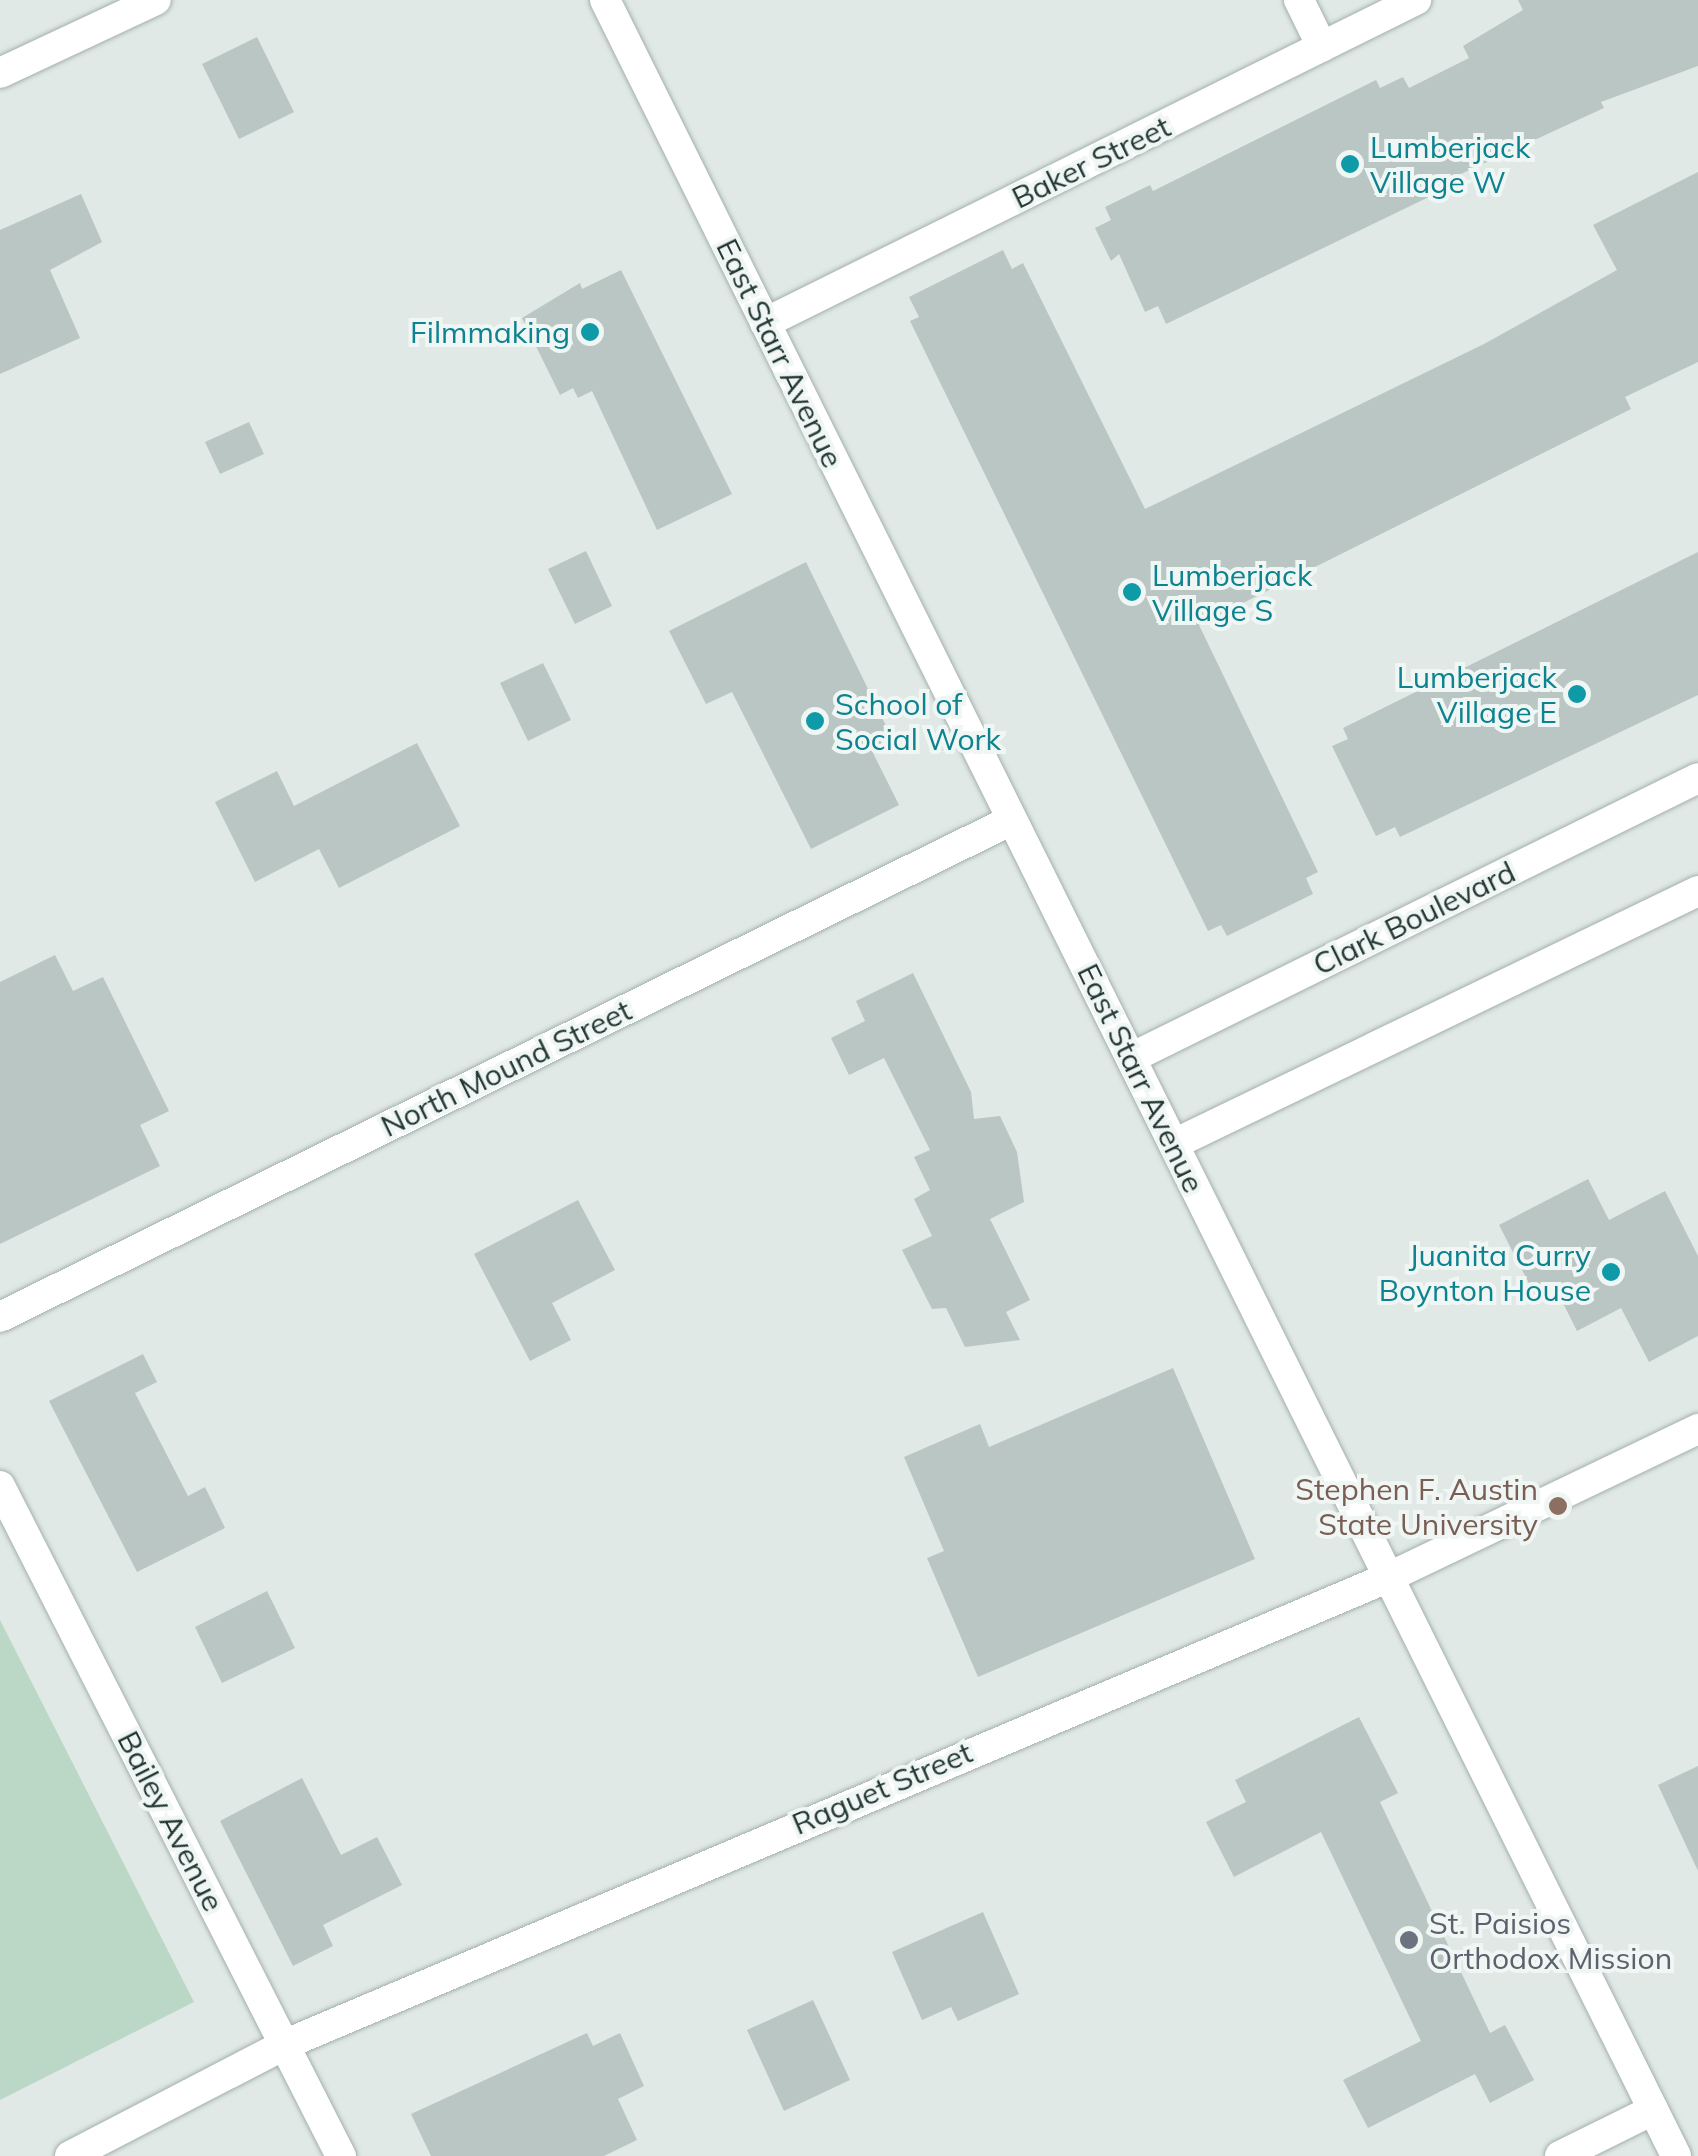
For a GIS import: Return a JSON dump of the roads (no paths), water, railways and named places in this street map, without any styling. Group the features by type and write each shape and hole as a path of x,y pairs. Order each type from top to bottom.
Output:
{"street":[{"path":"0,74 156,0"},
{"name":"East Starr Avenue","path":"605,0 1676,2156"},
{"path":"1299,0 1322,47"},
{"name":"Baker Street","path":"765,323 1416,0"},
{"name":"Clark Boulevard","path":"1131,1058 1698,778"},
{"name":"North Mound Street","path":"0,1317 1012,820"},
{"path":"1174,1144 1698,891"},
{"name":"Raguet Street","path":"70,2156 286,2044 1387,1578 1698,1430"},
{"name":"Bailey Avenue","path":"0,1486 342,2156"},
{"path":"1560,2156 1652,2110"}],"place":[{"name":"Lumberjack Village W","path":"1350,164"},
{"name":"Filmmaking","path":"590,332"},
{"name":"Lumberjack Village S","path":"1132,592"},
{"name":"Lumberjack Village E","path":"1577,694"},
{"name":"School of Social Work","path":"815,721"},
{"name":"Juanita Curry Boynton House","path":"1611,1272"},
{"name":"Stephen F. Austin State University","path":"1558,1506"},
{"name":"St. Paisios Orthodox Mission","path":"1409,1940"}]}
